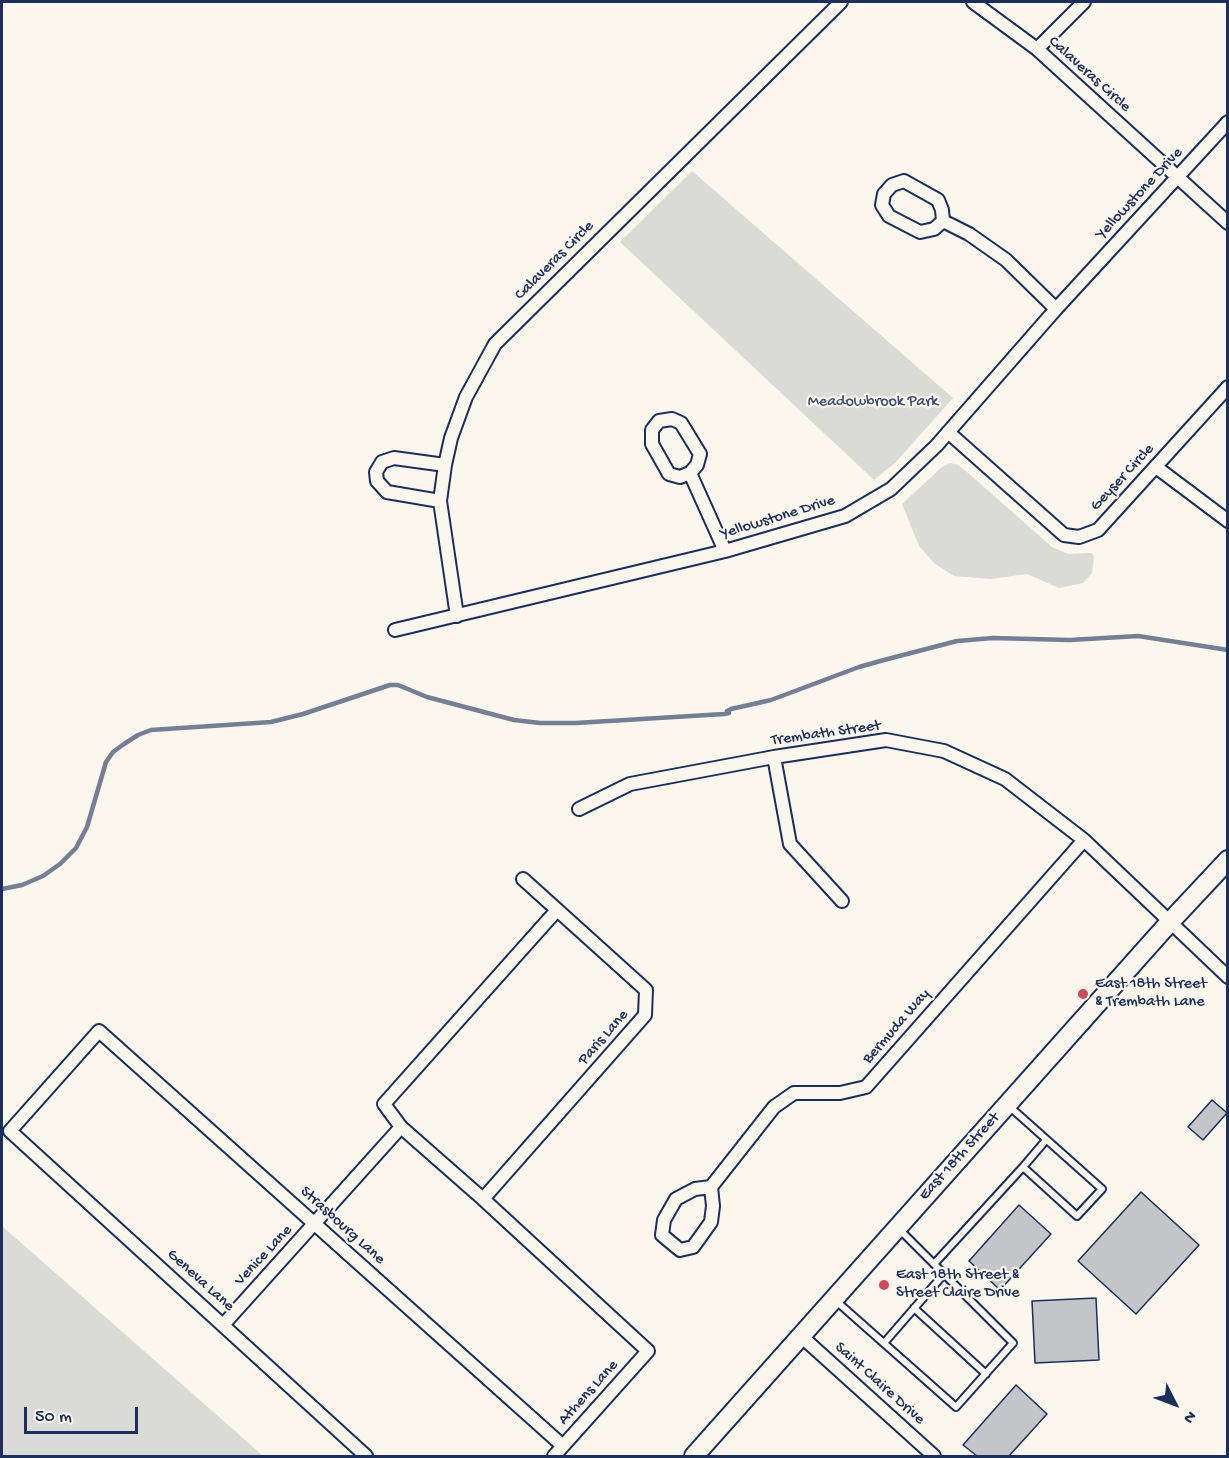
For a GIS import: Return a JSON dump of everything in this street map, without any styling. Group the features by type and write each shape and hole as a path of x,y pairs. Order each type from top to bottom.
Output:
{"main road":[{"name":"East 18th Street","path":"694,1456 1227,860"}],"street":[{"name":"Calaveras Circle","path":"457,616 441,501 445,465 451,438 466,398 495,344 841,2"},
{"name":"Calaveras Circle","path":"973,2 1037,49 1177,178"},
{"path":"1037,49 1084,2"},
{"name":"Yellowstone Drive","path":"395,630 725,551 845,516 891,489 948,432 1056,309 1227,122"},
{"path":"1177,178 1227,223"},
{"path":"904,181 938,200 943,221 934,229 920,232 889,216 882,205 884,194 892,185 904,181"},
{"path":"943,221 969,234 1005,260 1056,309"},
{"name":"Geyser Circle","path":"948,432 1064,535 1079,537 1098,530 1227,387"},
{"path":"672,419 681,423 700,454 697,465 690,473 680,477 669,474 652,444 652,430 659,421 672,419"},
{"path":"441,501 387,492 377,481 376,472 382,462 394,458 445,465"},
{"path":"1156,467 1227,521"},
{"path":"690,473 725,551"},
{"name":"Trembath Street","path":"579,809 630,784 885,740 944,751 1005,778 1084,840 1227,978"},
{"path":"774,758 790,844 842,901"},
{"name":"Bermuda Way","path":"711,1186 774,1107 794,1093 840,1093 866,1087 1084,840"},
{"name":"Paris Lane","path":"483,1199 645,1015 646,990 523,879"},
{"path":"483,1199 401,1127 384,1104 557,910"},
{"name":"Strasbourg Lane","path":"10,1131 99,1032 563,1446"},
{"name":"Venice Lane","path":"223,1325 401,1127"},
{"name":"Geneva Lane","path":"10,1131 366,1456"},
{"path":"711,1186 713,1206 711,1222 693,1247 680,1250 662,1235 664,1220 676,1199 695,1189 711,1186"},
{"name":"Athens Lane","path":"483,1199 648,1351 554,1456"},
{"name":"Saint Claire Drive","path":"801,1336 934,1456"}],"lane":[{"path":"1008,1104 1102,1189 1077,1216 1023,1167"},
{"path":"934,1264 1046,1140"},
{"path":"834,1299 956,1407 986,1374 1013,1343 897,1228"},
{"path":"884,1343 944,1274"},
{"path":"914,1308 986,1374"}],"green space":[{"name":"Meadowbrook Park","path":"692,171 953,398 895,463 874,480 620,242"},
{"path":"950,463 958,465 967,472 1052,547 1068,554 1092,553 1094,557 1092,573 1083,583 1059,588 1027,574 991,579 954,576 935,564 919,546 902,504 942,467"},
{"path":"2,1226 235,1431 263,1456 2,1456"}],"building":[{"path":"1212,1100 1227,1113 1203,1140 1188,1127"},
{"path":"1141,1192 1199,1245 1136,1314 1078,1261"},
{"path":"1019,1205 1051,1234 1000,1290 969,1261"},
{"path":"1096,1298 1099,1360 1035,1363 1032,1301"},
{"path":"1016,1385 1047,1414 1009,1456 977,1456 963,1445"}],"waterway":[{"path":"2,889 22,885 43,876 60,864 76,848 87,827 106,762 113,752 124,744 151,730 271,722 303,714 390,685 398,685 427,697 514,720 540,723 724,714 729,713 727,711 731,709 771,700 859,667 957,641 993,638 1070,640 1138,636 1228,650"}],"place":[{"name":"East 18th Street & Trembath Lane","path":"1083,994"},
{"name":"East 18th Street & Street Claire Drive","path":"884,1285"}]}
